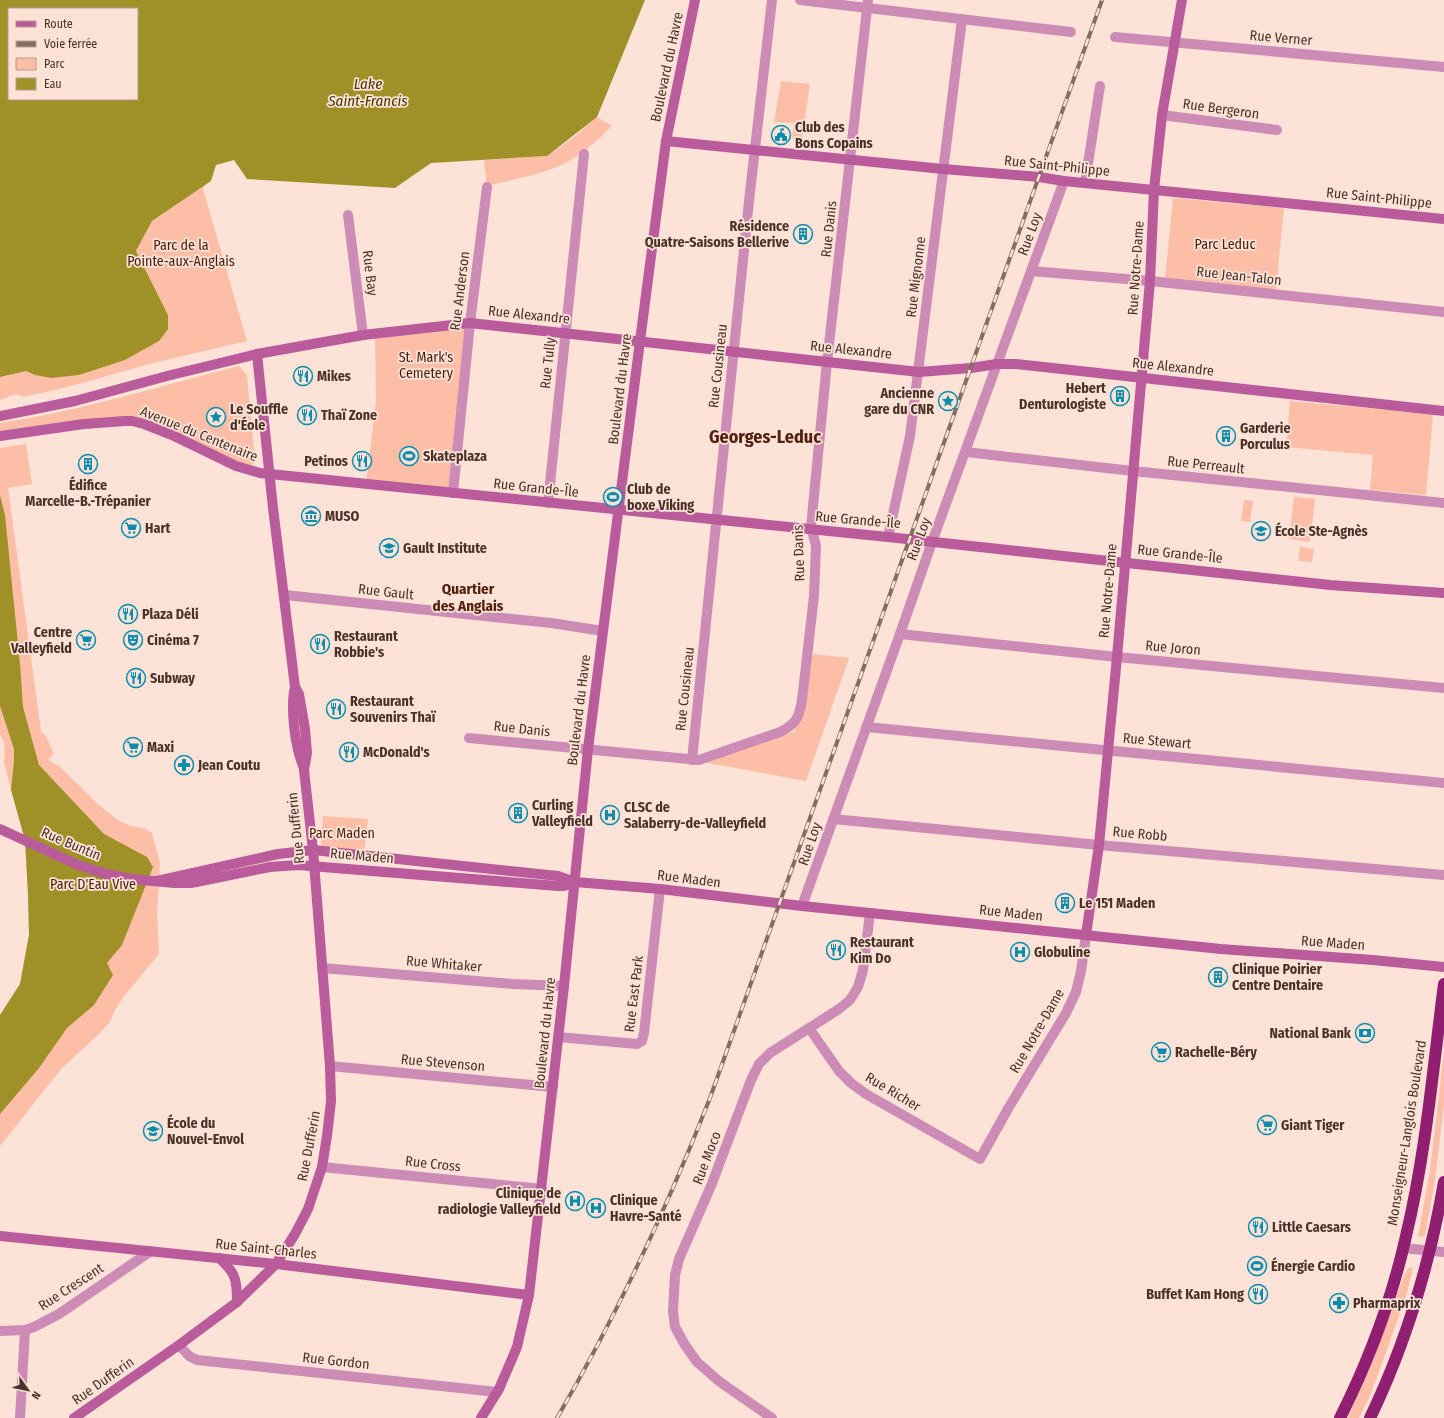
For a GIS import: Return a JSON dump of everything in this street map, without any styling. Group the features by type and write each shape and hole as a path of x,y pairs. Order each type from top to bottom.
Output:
{"highway":[{"name":"Monseigneur-Langlois Boulevard","path":"1340,1418 1370,1351 1403,1248 1415,1197 1444,984"},
{"path":"1370,1418 1407,1326 1430,1251 1444,1182"}],"street":[{"name":"Boulevard du Havre","path":"482,1418 517,1347 529,1295 564,986 588,749 640,341 666,142 695,0"},
{"name":"Rue Cousineau","path":"692,760 733,352 772,0"},
{"path":"800,0 867,4 962,19 1071,32"},
{"name":"Rue Notre-Dame","path":"980,1159 1009,1107 1066,1013 1076,992 1082,971 1099,845 1108,750 1150,281 1154,190 1162,115 1182,0"},
{"name":"Rue Danis","path":"469,738 699,760 791,727 800,714 814,596 816,546 812,530 827,362 867,4"},
{"name":"Rue Mignonne","path":"888,537 910,436 962,19"},
{"name":"Rue Verner","path":"1115,37 1444,67"},
{"path":"1085,183 1100,86"},
{"name":"Rue Bergeron","path":"1162,115 1277,130"},
{"name":"Rue Saint-Philippe","path":"666,142 1039,177 1064,181 1444,219"},
{"name":"Rue Tully","path":"548,503 584,154"},
{"name":"Rue Loy","path":"802,906 932,542 1064,181"},
{"name":"Rue Anderson","path":"453,493 470,323 487,187"},
{"name":"Rue Bay","path":"348,216 364,335"},
{"name":"Rue Jean-Talon","path":"1031,272 1150,281 1444,312"},
{"name":"Rue Alexandre","path":"257,354 364,335 470,323 919,372 971,368 997,364 1016,364 1444,410"},
{"name":"Avenue du Centenaire","path":"0,416 75,401 167,376 257,354"},
{"name":"Rue Dufferin","path":"74,1418 179,1345 237,1302 276,1264 295,1234 308,1209 322,1167 331,1101 330,1066 313,850 304,770 299,756 295,730 293,700 295,687 269,474 257,354"},
{"name":"Avenue du Centenaire","path":"0,436 84,424 132,421 172,435 236,466 269,474"},
{"name":"Rue Perreault","path":"966,452 1444,503"},
{"name":"Rue Grande-Île","path":"269,474 888,537 1324,584 1444,593"},
{"name":"Rue Gault","path":"284,595 551,623 604,631"},
{"name":"Rue Joron","path":"900,634 1116,657 1444,688"},
{"name":"Rue Stewart","path":"866,727 1444,783"},
{"name":"Rue Robb","path":"833,819 1099,845 1444,875"},
{"name":"Rue Buntin","path":"0,829 78,865 132,879 190,883 284,865 314,866"},
{"name":"Rue Maden","path":"313,850 558,876 575,882 802,906 1221,949 1373,960 1444,967"},
{"name":"Rue Buntin","path":"153,881 278,854 313,850"},
{"name":"Rue Maden","path":"314,866 558,886 564,886 575,882"},
{"name":"Rue East Park","path":"558,1037 637,1044 642,1040 645,1026 660,890"},
{"name":"Rue Moco","path":"772,1418 720,1382 697,1362 684,1346 676,1327 674,1316 675,1281 679,1260 711,1186 759,1064 770,1053 839,1009 850,1000 858,987 863,970 870,913"},
{"name":"Rue Whitaker","path":"322,968 513,984 564,986"},
{"name":"Rue Richer","path":"809,1028 839,1071 851,1083 866,1094 980,1159"},
{"name":"Rue Stevenson","path":"330,1066 553,1087"},
{"name":"Rue Cross","path":"322,1167 542,1189"},
{"name":"Rue Saint-Charles","path":"0,1236 276,1264 529,1295"},
{"path":"1403,1248 1444,1252"},
{"name":"Rue Crescent","path":"0,1331 25,1330 59,1314 151,1251"},
{"path":"219,1258 229,1268 236,1280 237,1302"},
{"path":"20,1418 25,1330"},
{"name":"Rue Gordon","path":"179,1345 189,1356 197,1360 496,1392"}],"green space":[{"path":"781,81 810,84 802,139 792,138 794,123 774,122"},
{"path":"597,117 612,126 581,154 560,166 540,173 487,186 484,160 547,156 573,138"},
{"name":"Parc de la Pointe-aux-Anglais","path":"204,185 203,189 247,341 161,361 58,389 23,397 20,395 15,395 0,400 0,377 26,370 35,375 168,315 136,251 152,221"},
{"name":"Parc Leduc","path":"1173,198 1284,208 1276,290 1165,279"},
{"name":"St. Mark's Cemetery","path":"469,327 453,493 366,484 376,401 375,337"},
{"path":"239,366 247,375 255,462 252,466 243,465 150,423 0,433 0,423 60,412 120,398"},
{"path":"1290,401 1433,414 1426,495 1370,490 1373,455 1286,447"},
{"name":"Parc D'Eau Vive","path":"26,444 32,484 8,488 41,731 46,736 54,754 48,759 59,766 100,806 118,820 130,826 144,828 152,833 160,864 157,914 159,954 122,999 110,1022 61,1069 0,1146 0,1015 20,984 29,935 25,840 4,763 4,745 0,735 0,448"},
{"path":"1294,497 1315,499 1310,542 1289,539"},
{"path":"1244,500 1253,501 1250,522 1241,521"},
{"path":"1300,547 1314,549 1312,562 1298,561"},
{"path":"813,654 849,658 806,781 692,760 794,732"},
{"name":"Parc Maden","path":"323,816 368,819 364,852 321,848"},
{"path":"1444,1052 1444,1104 1435,1180 1425,1236 1418,1237 1430,1170"},
{"path":"1408,1268 1413,1268 1407,1293 1370,1396 1359,1418 1348,1418 1372,1363"}],"water":[{"name":"Lake Saint-Francis","path":"0,0 645,0 597,117 547,156 431,163 395,188 247,179 234,160 216,165 211,181 152,221 136,251 168,315 168,329 159,341 125,360 79,375 51,378 35,375 26,371 0,377"},
{"name":"Parc D'Eau Vive","path":"0,495 5,515 23,707 39,765 104,834 147,857 153,867 122,945 107,963 113,975 94,1005 67,1028 39,1068 0,1114 0,1015 20,984 29,935 25,840 11,790 14,749 0,706"}],"railway":[{"path":"557,1418 600,1340 640,1261 694,1139 710,1098 1102,0"}],"place":[{"name":"Club des Bons Copains","path":"781,135"},
{"name":"Résidence Quatre-Saisons Bellerive","path":"803,234"},
{"name":"Mikes","path":"303,376"},
{"name":"Hebert Denturologiste","path":"1120,396"},
{"name":"Ancienne gare du CNR","path":"948,401"},
{"name":"Thaï Zone","path":"307,415"},
{"name":"Le Souffle d'Éole","path":"216,417"},
{"name":"Garderie Porculus","path":"1226,436"},
{"name":"Skateplaza","path":"409,456"},
{"name":"Petinos","path":"362,461"},
{"name":"Édifice Marcelle-B.-Trépanier","path":"88,464"},
{"name":"Club de boxe Viking","path":"613,497"},
{"name":"MUSO","path":"311,516"},
{"name":"Hart","path":"131,528"},
{"name":"École Ste-Agnès","path":"1261,531"},
{"name":"Gault Institute","path":"389,548"},
{"name":"Plaza Déli","path":"128,614"},
{"name":"Centre Valleyfield","path":"86,640"},
{"name":"Cinéma 7","path":"133,640"},
{"name":"Restaurant Robbie's","path":"320,644"},
{"name":"Subway","path":"136,678"},
{"name":"Restaurant Souvenirs Thaï","path":"336,709"},
{"name":"Maxi","path":"133,747"},
{"name":"McDonald's","path":"349,752"},
{"name":"Jean Coutu","path":"184,765"},
{"name":"Curling Valleyfield","path":"518,813"},
{"name":"CLSC de Salaberry-de-Valleyfield","path":"610,815"},
{"name":"Le 151 Maden","path":"1065,903"},
{"name":"Restaurant Kim Do","path":"836,950"},
{"name":"Globuline","path":"1020,952"},
{"name":"Clinique Poirier Centre Dentaire","path":"1218,977"},
{"name":"National Bank","path":"1365,1033"},
{"name":"Rachelle-Béry","path":"1161,1052"},
{"name":"Giant Tiger","path":"1267,1125"},
{"name":"École du Nouvel-Envol","path":"153,1131"},
{"name":"Clinique de radiologie Valleyfield","path":"575,1201"},
{"name":"Clinique Havre-Santé","path":"596,1208"},
{"name":"Little Caesars","path":"1258,1227"},
{"name":"Énergie Cardio","path":"1257,1266"},
{"name":"Buffet Kam Hong","path":"1258,1294"},
{"name":"Pharmaprix","path":"1339,1303"}],"district":[{"name":"Georges-Leduc","path":"765,437"},
{"name":"Quartier des Anglais","path":"468,598"}]}
